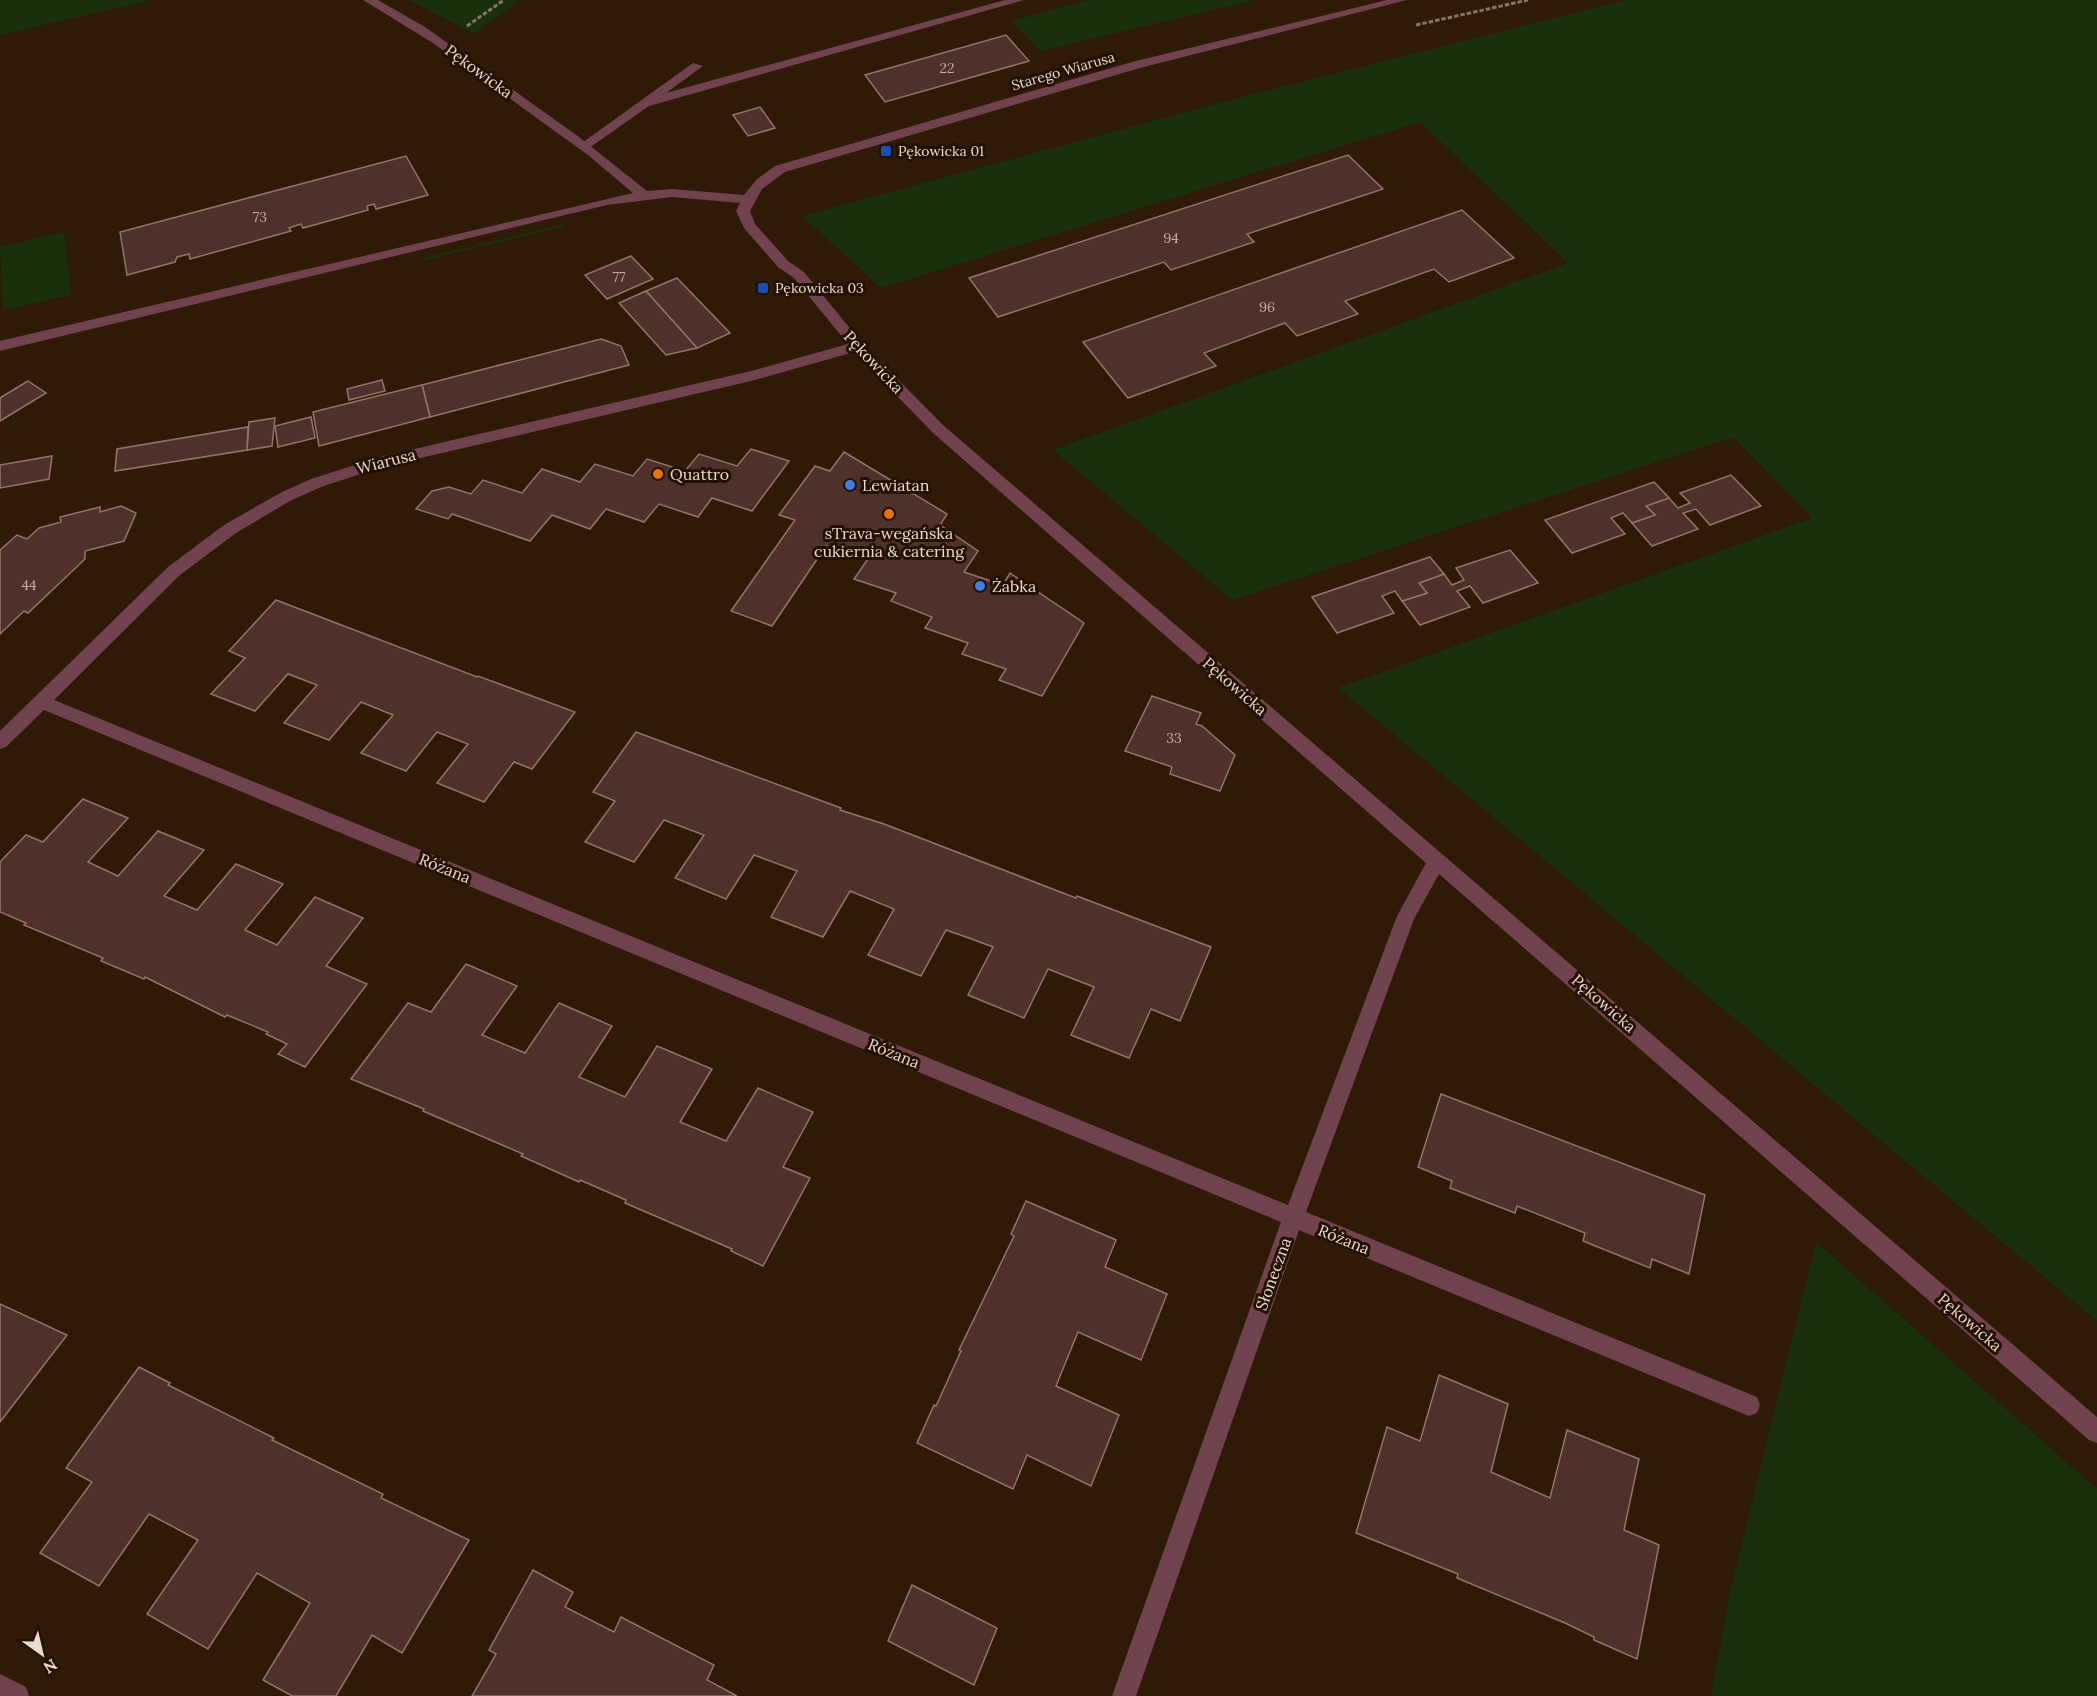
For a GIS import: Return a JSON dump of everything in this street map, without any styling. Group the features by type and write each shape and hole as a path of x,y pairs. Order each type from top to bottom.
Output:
{"street":[{"path":"649,102 1017,0"},
{"name":"Starego Wiarusa","path":"746,199 762,179 780,169 1136,65 1401,0"},
{"name":"Pękowicka","path":"372,1 393,11 442,44 585,146 644,195"},
{"path":"585,146 697,66"},
{"path":"0,346 607,201 672,193 746,199"},
{"name":"Pękowicka","path":"746,199 743,211 749,225 783,264 799,275 857,346 938,429 1438,859 2097,1432"},
{"name":"Wiarusa","path":"0,742 174,571 204,547 257,511 316,483 380,462 751,376 857,346"},
{"name":"Różana","path":"40,701 1749,1405"},
{"name":"Słoneczna","path":"1124,1696 1293,1218 1406,916 1438,859"},
{"path":"0,1686 17,1696"}],"path":[{"path":"442,44 504,0"}],"green space":[{"path":"0,0 151,0 0,35"},
{"path":"409,0 520,0 474,34"},
{"path":"1088,0 1255,0 1040,51 1011,21"},
{"path":"1626,0 2097,0 2097,1321 1338,688 1812,518 1733,437 1232,600 1053,450 1568,263 1420,122 881,288 802,216 1223,102"},
{"path":"564,224 565,226 417,262 427,257"},
{"path":"64,232 71,295 3,310 0,247"},
{"path":"1816,1242 2097,1489 2097,1696 1711,1696 1731,1587"}],"building":[{"path":"1006,35 1029,61 885,102 865,75"},
{"path":"760,107 775,128 748,136 733,115"},
{"path":"1348,155 1383,189 1247,234 1254,242 1171,270 1164,262 998,317 969,278"},
{"path":"406,156 428,195 376,209 374,204 367,206 368,210 303,228 301,224 289,228 291,231 190,259 189,254 177,257 175,262 127,275 120,232"},
{"path":"1462,210 1514,258 1449,282 1434,269 1345,301 1358,314 1297,336 1285,323 1204,353 1216,366 1128,398 1083,342"},
{"path":"631,256 653,279 607,299 585,275"},
{"path":"677,278 730,333 697,348 646,291"},
{"path":"646,291 697,348 666,355 619,303"},
{"path":"601,339 621,346 629,365 430,417 422,385"},
{"path":"382,380 385,391 349,400 347,389"},
{"path":"28,381 46,393 0,421 0,398"},
{"path":"422,385 430,417 319,446 313,412"},
{"path":"311,417 315,438 278,447 275,426"},
{"path":"275,418 272,446 247,450 249,422"},
{"path":"248,427 247,450 115,471 117,449"},
{"path":"751,449 789,461 752,511 712,498 698,517 659,504 644,522 606,509 590,529 552,515 530,541 452,514 448,519 416,509 432,491 449,487 471,494 483,480 522,493 542,469 580,482 595,464 633,476 647,459 685,471 699,454 737,466"},
{"path":"844,452 947,514 940,525 978,551 964,572 1003,585 1010,573 1084,623 1042,696 999,680 1006,669 962,654 968,643 925,628 932,617 891,601 896,593 854,579 868,559 826,546 772,626 731,611 795,520 779,515 815,466 830,471"},
{"path":"52,456 49,479 0,488 0,465"},
{"path":"1731,475 1761,506 1710,525 1696,509 1683,513 1698,529 1652,546 1632,523 1655,515 1646,506 1669,498 1678,508 1690,503 1680,493"},
{"path":"1654,482 1669,498 1646,506 1655,515 1632,523 1623,513 1611,518 1625,534 1572,553 1545,520"},
{"path":"121,506 136,513 124,541 85,551 85,559 28,613 24,611 0,634 0,550 17,535 27,539 39,528 61,522 60,517 100,507 100,512"},
{"path":"1510,550 1538,583 1483,603 1470,586 1457,591 1470,607 1420,625 1402,601 1427,593 1419,583 1444,574 1452,585 1464,580 1456,568"},
{"path":"1430,557 1444,574 1419,583 1427,593 1402,601 1395,591 1382,596 1394,613 1337,633 1312,597"},
{"path":"276,600 575,712 532,769 514,762 484,802 437,783 468,744 437,732 406,771 361,753 393,715 361,702 329,740 284,723 317,685 288,674 255,711 211,694 245,658 229,651"},
{"path":"1152,696 1201,713 1196,724 1202,726 1235,755 1220,791 1170,774 1172,767 1125,751"},
{"path":"636,732 1211,947 1180,1021 1151,1009 1129,1058 1071,1035 1094,987 1048,969 1024,1018 968,995 993,947 946,930 921,976 868,955 894,909 850,891 823,937 771,917 797,871 754,855 726,899 675,878 704,835 664,820 634,862 585,842 615,801 593,792"},
{"path":"83,799 128,818 88,862 118,876 158,831 204,850 164,896 197,910 236,864 283,884 245,930 277,945 315,897 363,918 326,966 367,984 305,1067 278,1054 287,1044 266,1034 268,1032 227,1015 225,1017 145,977 144,979 101,961 103,958 24,925 26,923 0,912 0,862 26,835 43,842"},
{"path":"466,964 517,986 482,1035 525,1053 559,1003 612,1026 579,1077 625,1097 657,1046 712,1069 680,1122 726,1141 758,1088 813,1112 783,1167 810,1178 763,1266 731,1251 732,1249 625,1203 626,1200 580,1180 579,1182 521,1156 523,1154 423,1111 424,1109 351,1079 408,1003 431,1012"},
{"path":"1441,1094 1705,1195 1689,1274 1652,1259 1650,1268 1583,1241 1585,1233 1517,1206 1515,1213 1450,1188 1452,1181 1418,1167"},
{"path":"1026,1201 1116,1240 1105,1267 1167,1294 1141,1360 1078,1332 1056,1386 1119,1415 1091,1486 1027,1455 1013,1489 917,1443 1014,1236 1011,1234"},
{"path":"0,1304 67,1335 0,1422"},
{"path":"139,1367 170,1383 168,1385 274,1438 272,1440 383,1494 381,1498 469,1540 402,1653 372,1635 336,1696 292,1696 263,1680 310,1603 257,1573 208,1649 147,1614 198,1540 149,1514 99,1586 40,1553 92,1482 66,1468"},
{"path":"1439,1375 1508,1404 1491,1472 1550,1498 1567,1430 1639,1459 1624,1530 1659,1545 1637,1659 1594,1640 1594,1637 1565,1623 1457,1578 1458,1574 1356,1533 1387,1427 1420,1441"},
{"path":"533,1570 573,1592 565,1607 614,1632 621,1617 714,1665 707,1680 737,1696 472,1696 496,1654 489,1650"},
{"path":"912,1585 997,1628 974,1685 888,1641"}],"place":[{"name":"Pękowicka 01","path":"886,151"},
{"name":"Pękowicka 03","path":"763,288"},
{"name":"Quattro","path":"658,474"},
{"name":"Lewiatan","path":"850,485"},
{"name":"sTrava-wegańska cukiernia & catering","path":"889,514"},
{"name":"Żabka","path":"980,586"}]}
